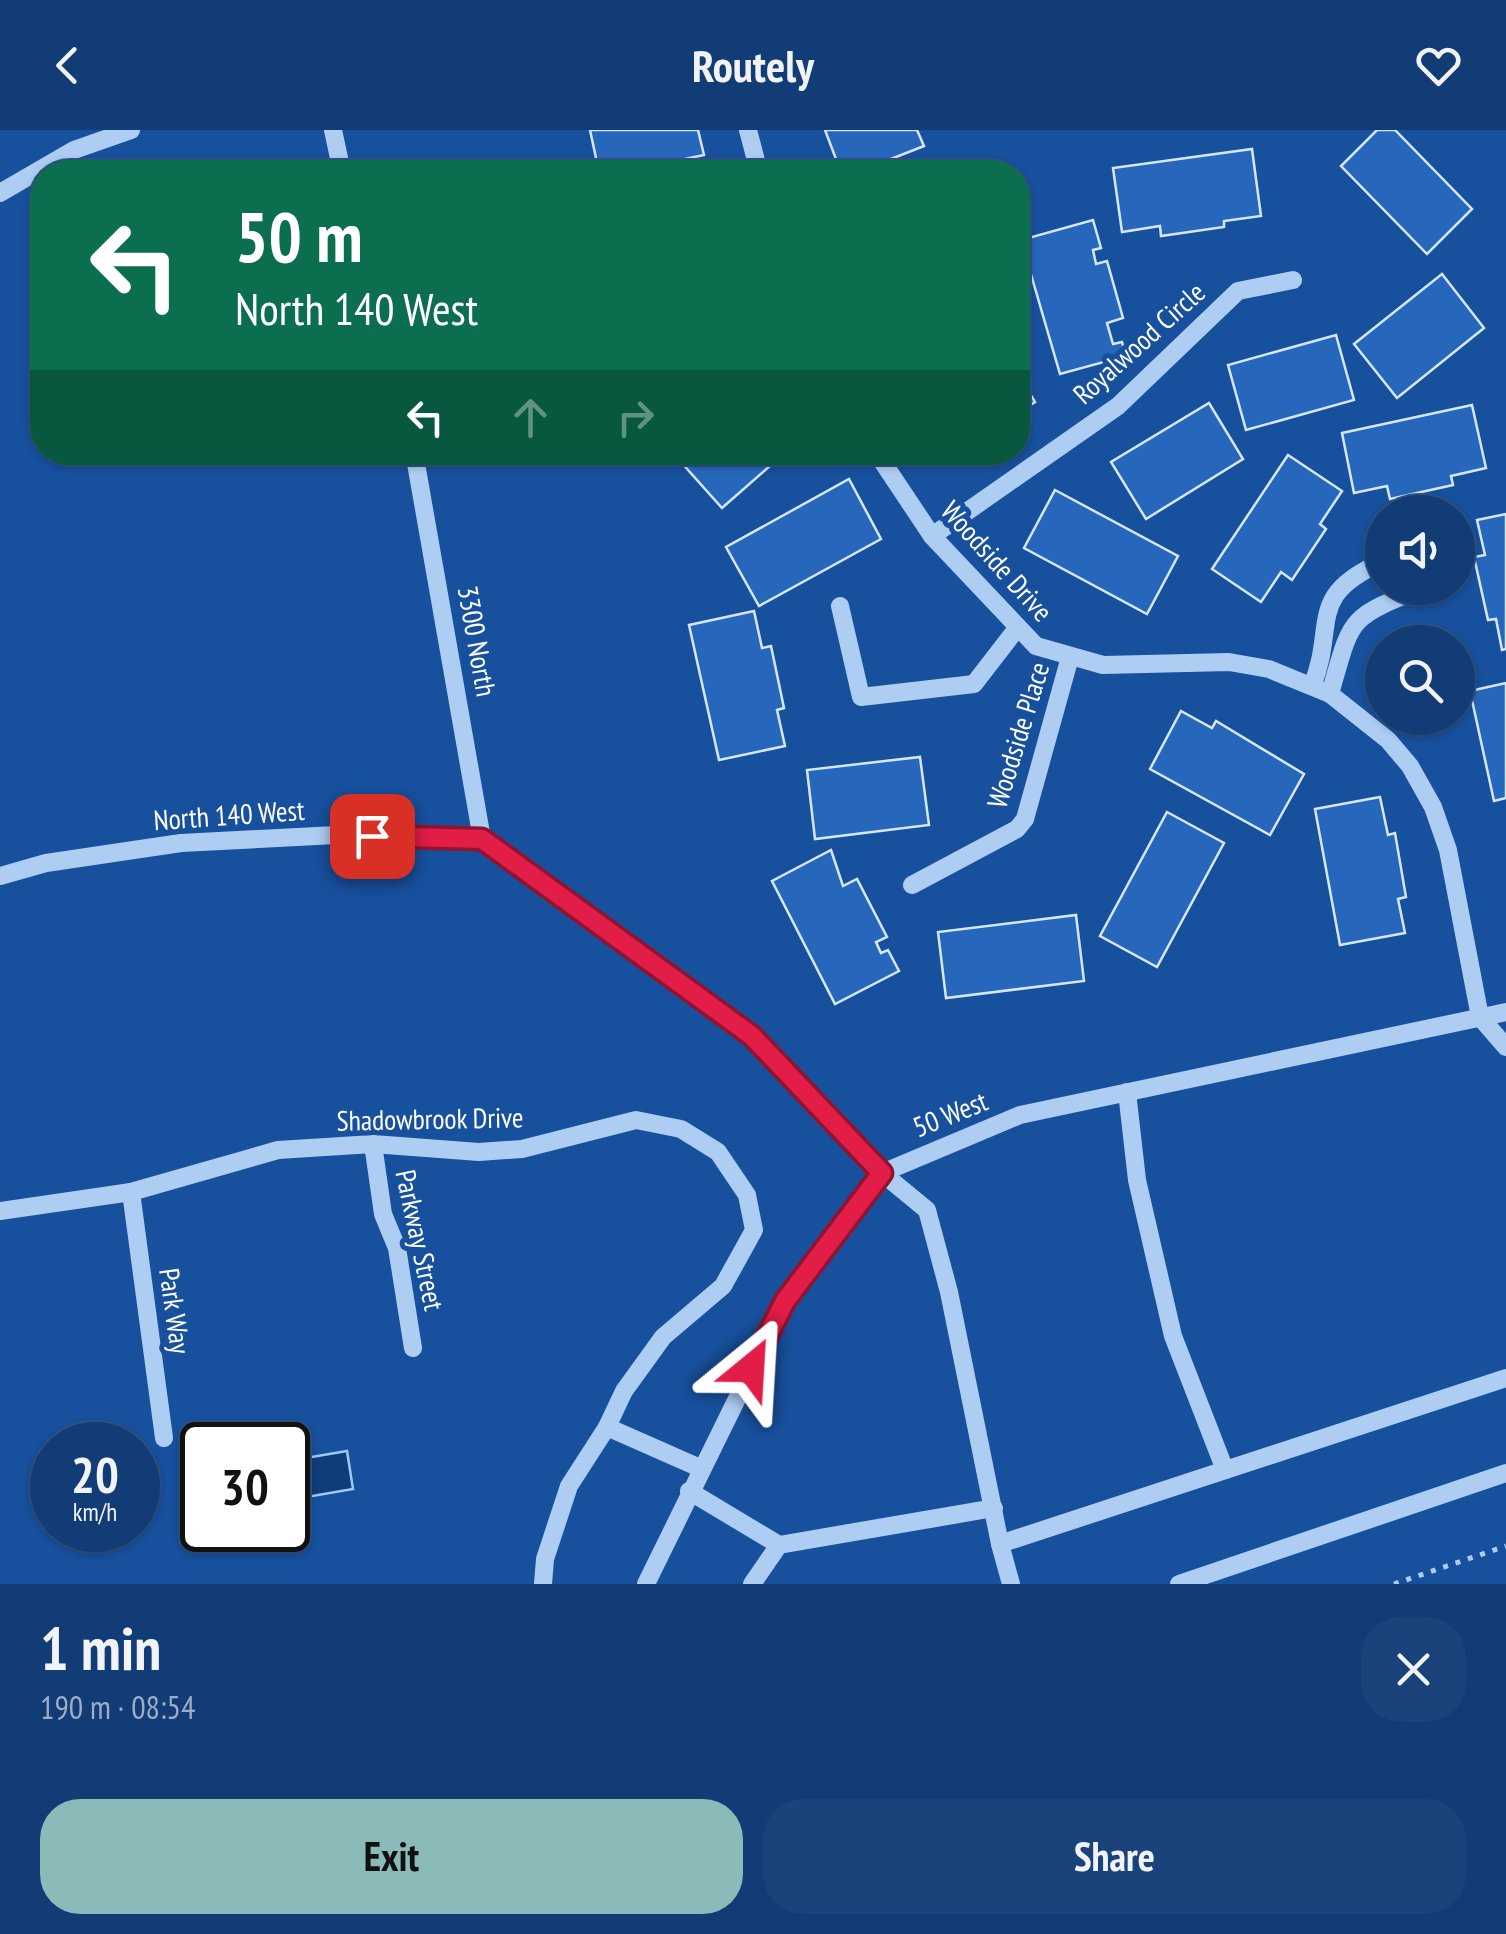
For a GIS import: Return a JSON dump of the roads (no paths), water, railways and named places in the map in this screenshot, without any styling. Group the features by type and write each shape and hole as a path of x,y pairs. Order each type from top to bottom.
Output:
{"street":[{"path":"57,160 131,130"},
{"path":"333,130 339,160"},
{"path":"748,130 756,160"},
{"path":"0,193 30,176"},
{"name":"Royalwood Circle","path":"932,536 1118,406 1238,290 1293,280"},
{"name":"3300 North","path":"416,465 482,839"},
{"name":"Woodside Drive","path":"885,465 932,536 1036,646 1103,665 1229,662 1269,669 1330,694 1388,740 1410,766 1433,807 1448,850 1480,1017"},
{"path":"1312,686 1322,662 1323,618 1349,577 1365,570"},
{"path":"1330,694 1349,627 1381,605"},
{"path":"840,606 861,697 974,684 1018,627"},
{"name":"Woodside Place","path":"912,884 1017,829 1026,819 1070,658"},
{"name":"North 140 West","path":"0,876 46,863 181,842 336,834 482,839"},
{"path":"482,839 752,1036 882,1173 927,1210 949,1292 1011,1584"},
{"name":"50 West","path":"882,1173 1020,1115 1506,1012"},
{"path":"1480,1017 1506,1047"},
{"path":"1128,1092 1137,1180 1174,1336 1225,1470"},
{"name":"Shadowbrook Drive","path":"0,1211 131,1192 278,1150 373,1144 479,1152 522,1150 636,1120 681,1129 718,1152 747,1195 754,1230 724,1286 663,1337 624,1391 607,1427 569,1486 545,1559 543,1584"},
{"name":"Parkway Street","path":"373,1144 383,1214 397,1248 413,1348"},
{"path":"646,1584 785,1301 882,1173"},
{"name":"Park Way","path":"131,1192 164,1438"},
{"path":"1000,1544 1506,1378"},
{"path":"607,1427 700,1468"},
{"path":"1179,1584 1506,1473"},
{"path":"689,1491 779,1545 994,1508"},
{"path":"752,1584 779,1545"}],"water":[{"path":"347,1451 353,1489 310,1496 310,1457"}]}
